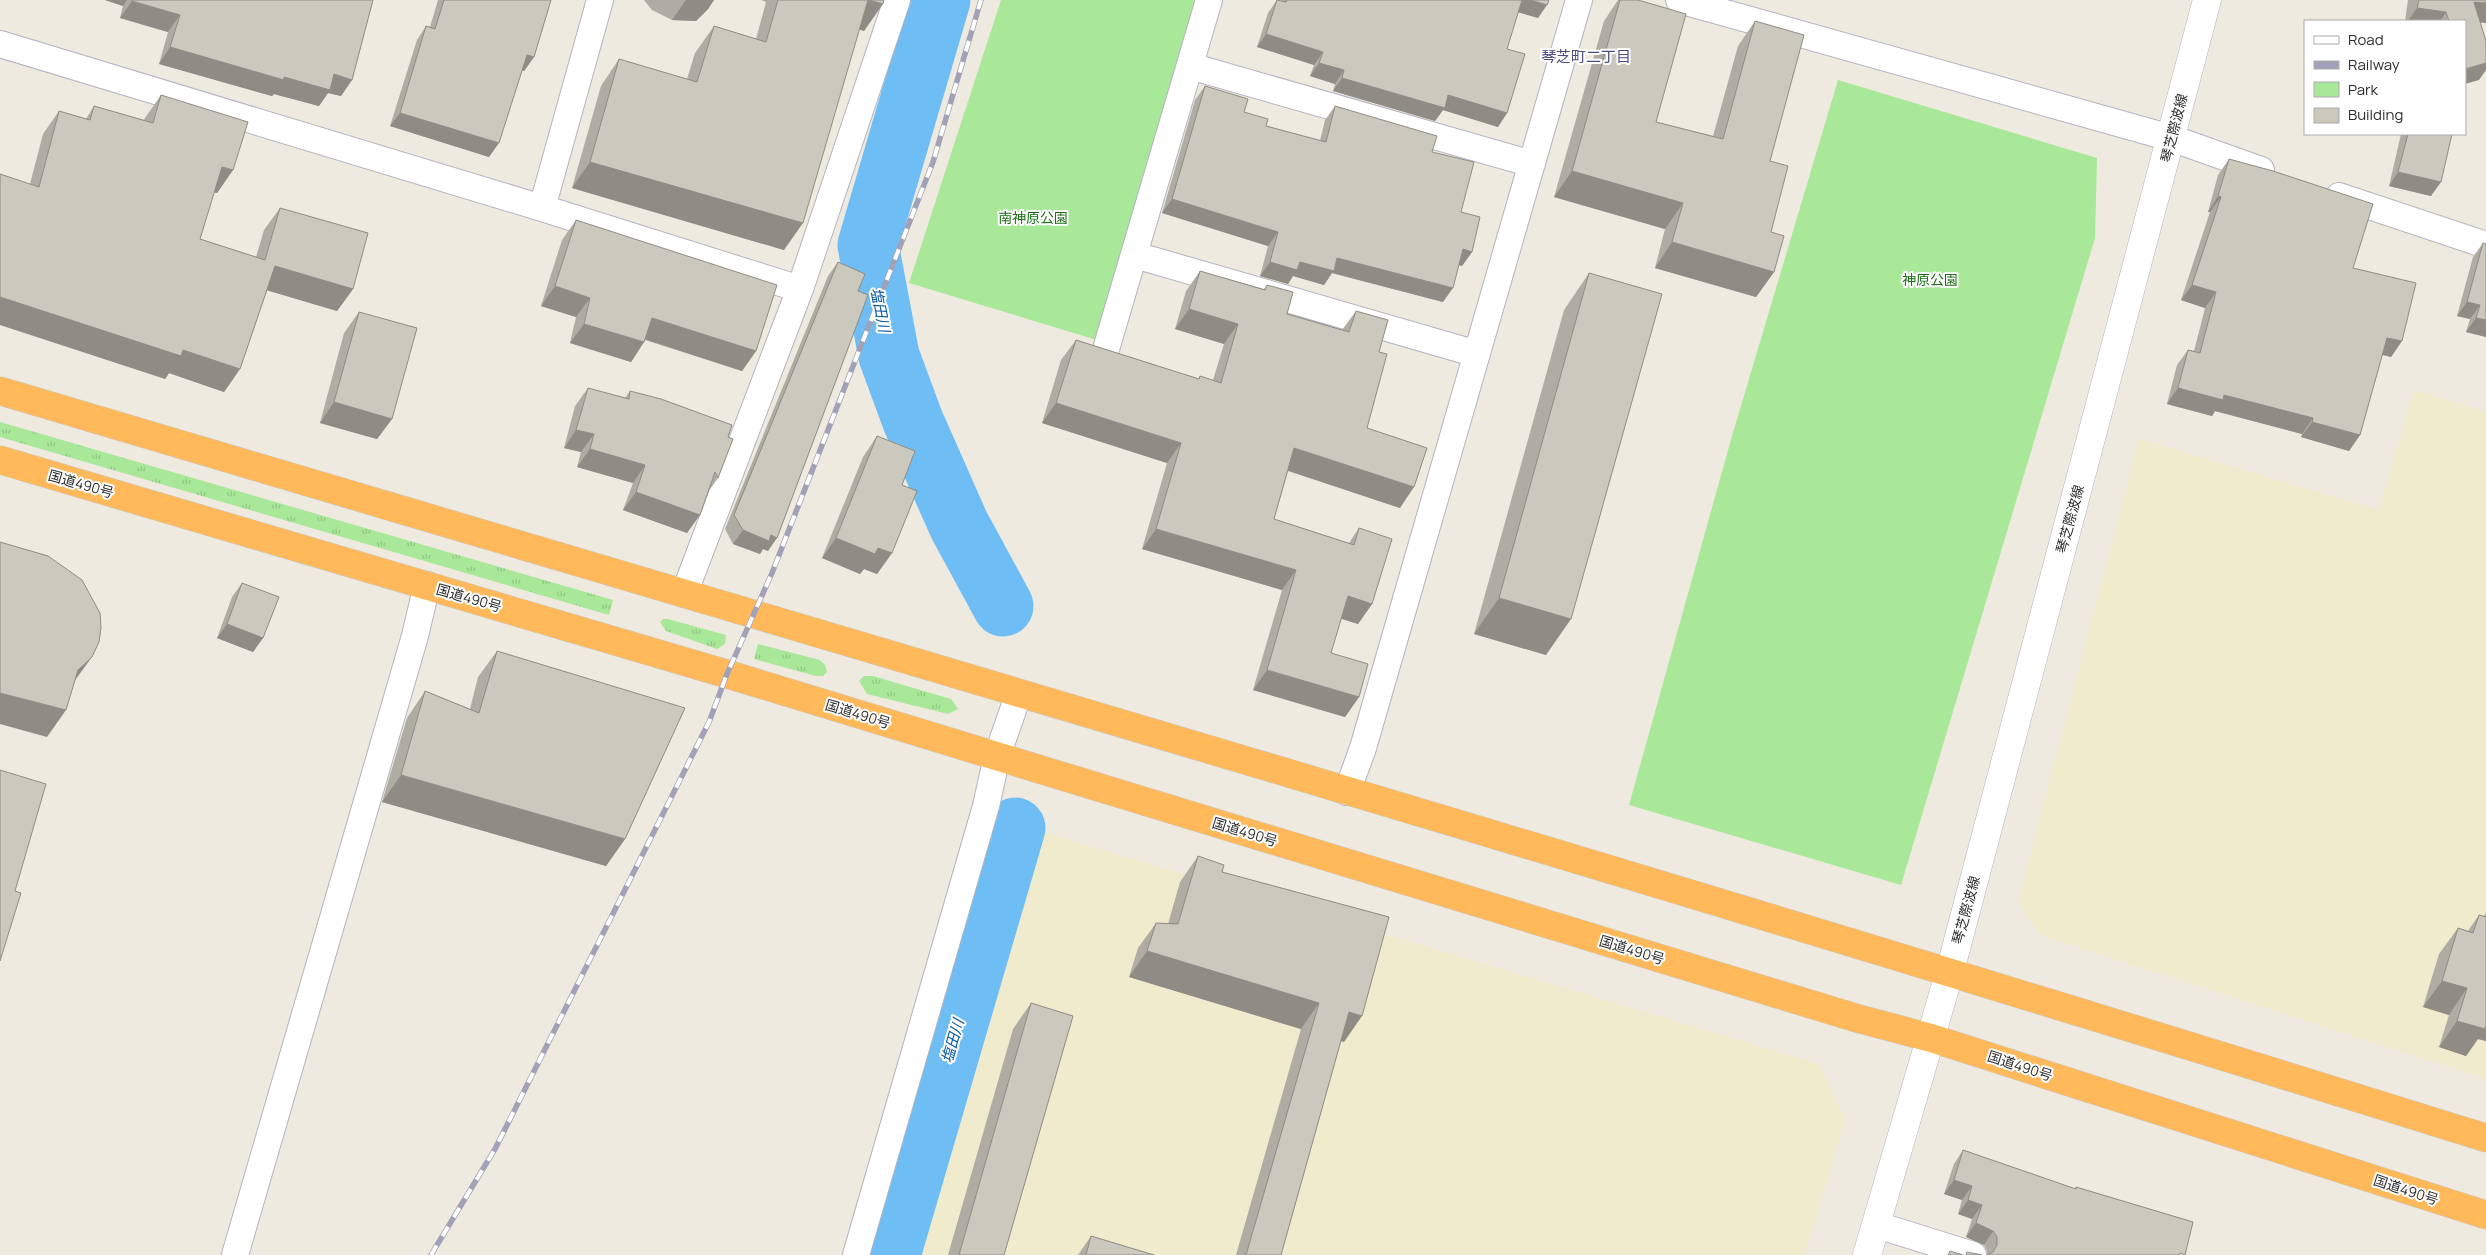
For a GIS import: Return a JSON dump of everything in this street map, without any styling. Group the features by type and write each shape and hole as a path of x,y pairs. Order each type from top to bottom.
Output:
{"highway":[{"path":"0,391 1950,971 2486,1138"},
{"name":"国道490号","path":"0,460 427,585 997,756 1846,1015 1931,1038 2486,1215"}],"main road":[{"name":"琴芝際波線","path":"1868,1255 1950,971 2207,0"}],"street":[{"path":"542,208 600,0"},
{"path":"684,594 800,289 897,0"},
{"path":"1104,356 1209,0"},
{"path":"1347,792 1363,748 1579,0"},
{"path":"1679,0 2172,138 2282,177"},
{"path":"0,44 542,208 800,289"},
{"path":"1190,66 1532,164"},
{"path":"2320,190 2486,245"},
{"path":"1135,255 1477,354"},
{"path":"235,1255 412,645 427,585"},
{"path":"856,1255 986,806 997,756 1019,693"},
{"path":"1877,1225 1973,1255"}],"shaded area":[{"path":"2414,390 2486,412 2486,1079 2040,935 2018,902 2139,439 2379,510"},
{"path":"1029,828 1819,1064 1845,1119 1805,1255 905,1255"}],"green space":[{"name":"南神原公園","path":"1001,0 1196,0 1100,341 909,283"},
{"name":"神原公園","path":"1838,80 2097,158 2095,238 1901,885 1629,805 1732,436"},
{"path":"0,422 613,600 609,615 0,437"},
{"path":"663,619 726,635 725,644 717,649 666,631 660,622"},
{"path":"758,644 820,660 825,665 827,672 823,676 816,676 754,659"},
{"path":"864,676 873,676 951,699 958,709 948,714 867,694 859,681"}],"building":[{"path":"132,0 373,0 352,80 334,74 330,90 284,77 284,80 170,47 180,15"},
{"path":"444,0 551,0 534,57 527,55 499,143 400,113 426,26 435,29"},
{"path":"778,0 868,0 803,223 590,162 619,59 697,82 714,26 766,42"},
{"path":"869,0 884,0 883,4"},
{"path":"1277,0 1286,2 1287,0 1522,0 1507,49 1525,54 1507,113 1448,95 1445,108 1342,78 1344,70 1319,63 1323,52 1266,34"},
{"path":"1530,0 1549,0 1547,5"},
{"path":"1620,0 1638,0 1686,14 1656,122 1723,139 1755,21 1804,35 1770,161 1788,166 1771,232 1784,236 1774,272 1672,242 1683,203 1572,171"},
{"path":"2419,0 2486,0 2486,3 2474,2 2486,41 2486,63 2466,69 2466,20 2449,20 2446,12 2417,8"},
{"path":"1205,86 1248,99 1244,112 1268,119 1266,126 1326,142 1335,106 1437,136 1432,152 1474,162 1461,212 1480,217 1472,252 1463,249 1453,288 1337,258 1334,271 1300,262 1297,270 1270,262 1278,232 1172,199"},
{"path":"161,95 248,122 233,170 222,167 200,239 265,260 280,208 368,233 353,289 275,266 240,369 183,350 181,356 0,297 0,174 39,187 59,111 90,120 94,106 153,123"},
{"path":"2408,135 2452,135 2441,182 2398,172"},
{"path":"2229,159 2273,171 2373,204 2353,268 2416,283 2402,341 2387,338 2360,435 2312,422 2313,418 2224,395 2223,400 2178,388 2188,350 2200,353 2216,292 2192,285 2221,197 2218,196"},
{"path":"576,220 777,285 756,351 652,318 644,342 584,324 590,298 555,286"},
{"path":"2483,243 2486,244 2486,320 2476,318 2480,305 2467,302"},
{"path":"838,262 865,274 858,291 868,295 777,538 771,535 769,541 743,530 734,515"},
{"path":"1200,271 1265,290 1267,285 1293,292 1287,314 1349,332 1356,311 1388,320 1379,352 1387,354 1367,428 1427,448 1414,487 1294,448 1274,519 1354,545 1359,528 1392,539 1372,604 1348,596 1331,653 1368,664 1359,697 1267,670 1296,570 1156,529 1181,443 1056,403 1076,340 1199,379 1200,376 1221,383 1238,324 1189,309"},
{"path":"1589,273 1662,294 1571,619 1499,598"},
{"path":"359,312 417,328 392,419 334,402"},
{"path":"588,388 629,399 630,391 661,399 732,425 728,437 733,439 718,478 715,472 700,515 636,492 645,465 590,449 594,434 576,430"},
{"path":"877,436 915,451 902,485 917,491 892,553 878,548 875,554 836,538"},
{"path":"0,542 48,556 82,580 100,613 101,628 99,642 92,657 78,670 66,710 0,693"},
{"path":"242,583 279,597 263,638 227,624"},
{"path":"497,651 685,708 625,839 401,775 425,691 479,713"},
{"path":"0,770 46,784 15,891 21,893 0,961"},
{"path":"1198,856 1224,865 1222,872 1389,917 1362,1016 1349,1012 1281,1255 1246,1255 1319,1003 1147,951 1156,923 1178,924"},
{"path":"2479,915 2486,917 2485,1029 2457,1021 2467,988 2442,981 2458,928 2473,933"},
{"path":"1031,1003 1073,1016 1004,1255 959,1255"},
{"path":"1963,1150 2076,1189 2076,1187 2193,1222 2185,1255 2180,1253 2179,1255 1987,1255 1993,1252 1997,1245 1997,1237 1993,1231 1976,1223 1982,1205 1968,1200 1972,1186 1954,1180"},
{"path":"1091,1236 1154,1255 1086,1255"},
{"path":"1950,1251 1963,1255 1948,1255"},
{"path":"1967,1252 1982,1255 1966,1255"}],"waterway":[{"name":"塩田川","path":"940,0 868,245 889,356 913,421 959,525 1003,606"},
{"name":"塩田川","path":"890,1255 1015,828"}],"railway":[{"path":"431,1255 495,1149 709,722 727,674 772,573 933,162 981,0"}],"district":[{"name":"琴芝町二丁目","path":"1586,57"}]}
